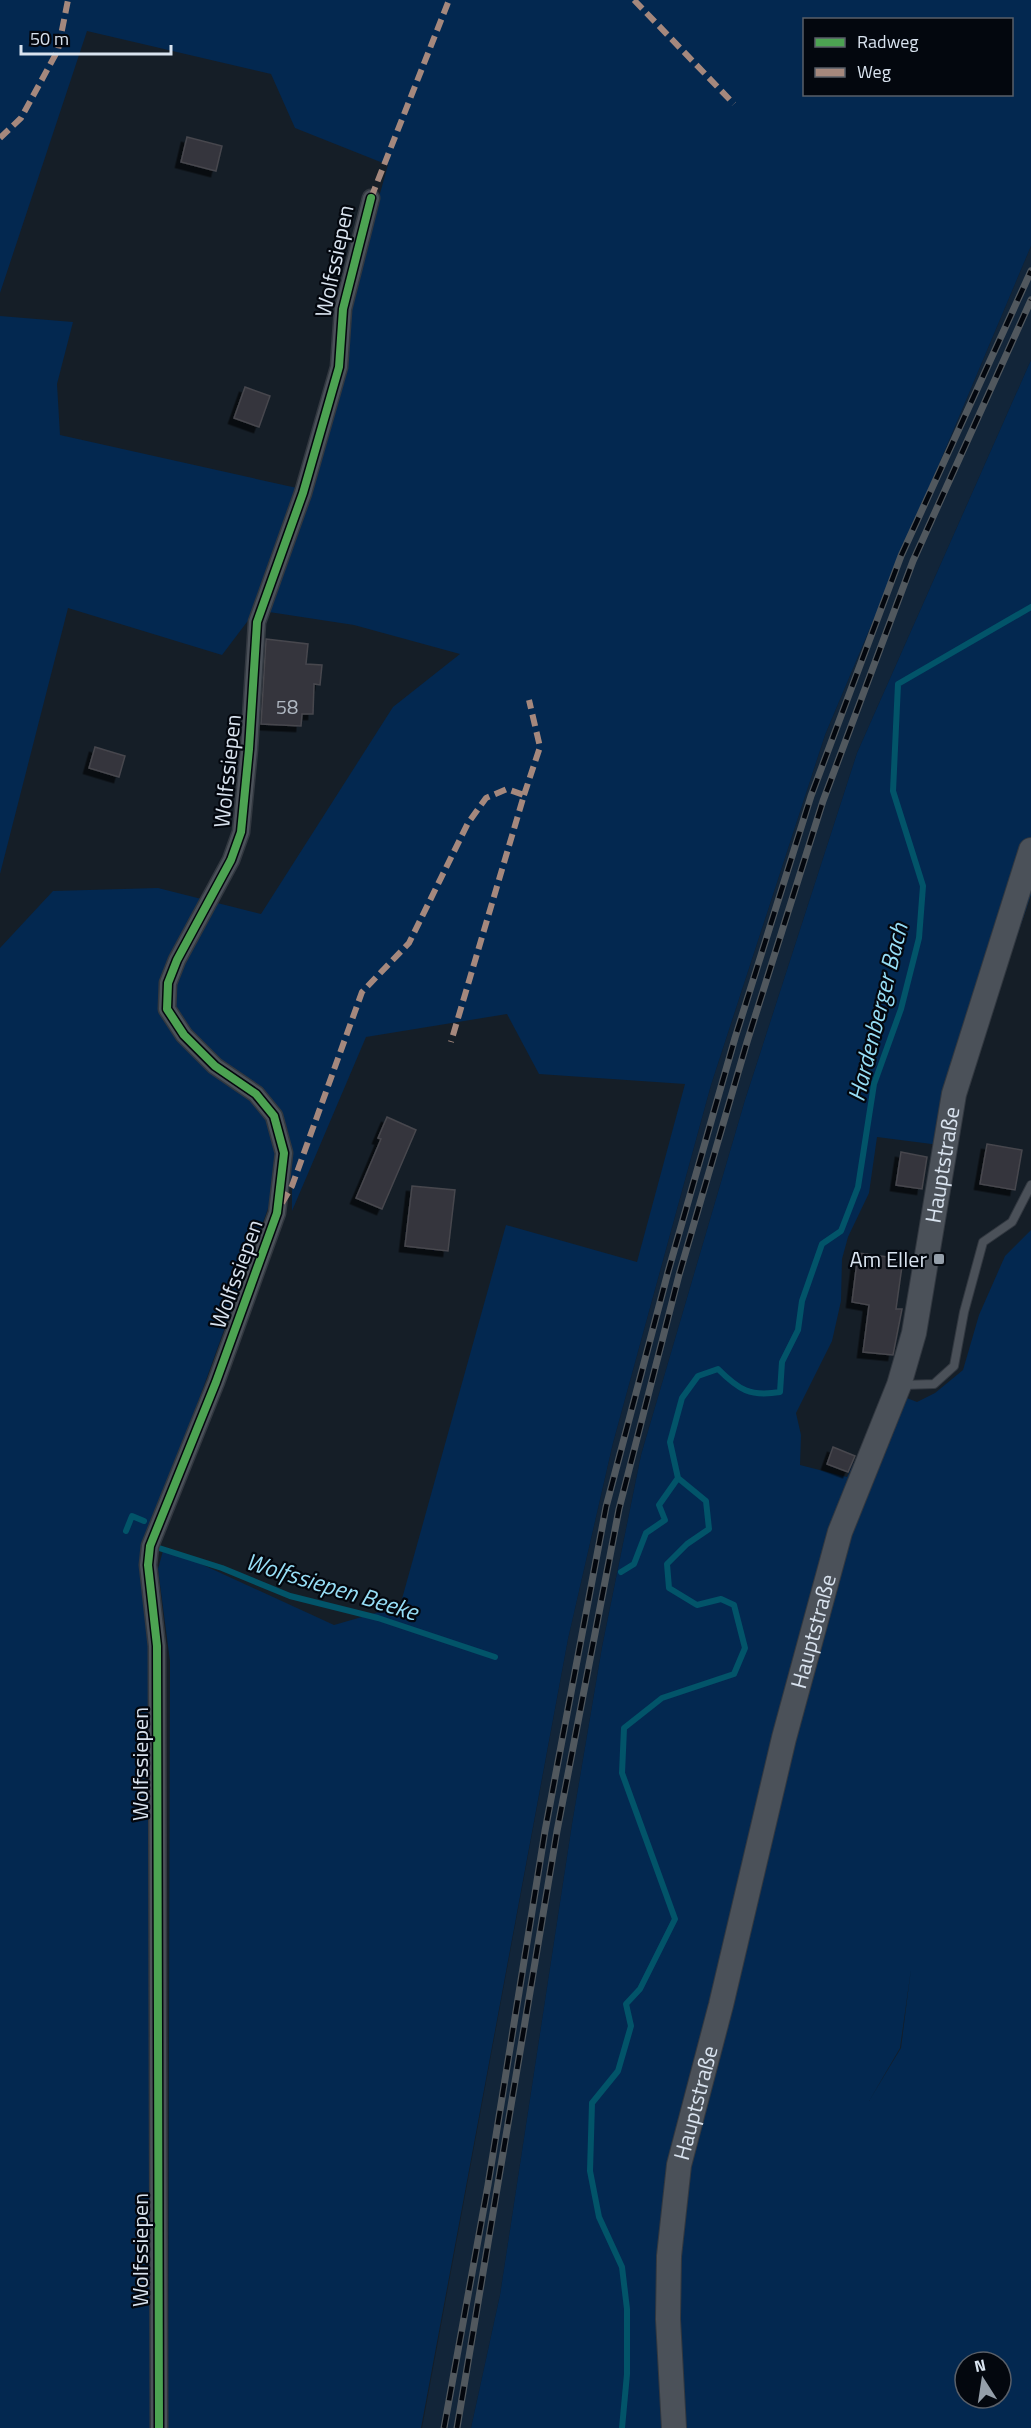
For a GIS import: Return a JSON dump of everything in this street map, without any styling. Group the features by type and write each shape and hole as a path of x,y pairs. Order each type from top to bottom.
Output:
{"main road":[{"name":"Hauptstraße","path":"674,2428 668,2319 669,2256 679,2165 721,2005 784,1738 840,1532 899,1385 914,1333 954,1094 1031,850"}],"street":[{"name":"Wolfssiepen","path":"159,2428 158,1658 148,1565 157,1525 208,1404 276,1213 284,1153 274,1116 256,1094 215,1066 184,1035 167,1010 168,983 177,960 231,860 241,832 257,622 303,493 339,367 343,309 371,198"}],"lane":[{"path":"899,1385 934,1384 954,1366 963,1312 983,1242 1012,1222 1031,1185"}],"shaded area":[{"path":"0,0 1031,0 1031,246 825,735 711,1085 613,1443 568,1639 421,2428 168,2428 170,1661 158,1569 164,1547 334,1625 400,1606 506,1225 637,1262 685,1084 539,1074 507,1014 366,1037 292,1211 292,1186 270,1203 142,1557 151,1648 153,2428 0,2428 0,948 53,891 158,888 261,914 393,707 460,654 354,625 256,610 222,655 68,608 0,874 0,316 73,322 57,384 60,435 297,488 388,165 295,128 271,74 87,31 0,293"},
{"path":"1031,246 1031,360 857,753 745,1100 641,1455 602,1647 572,1824 500,2295 471,2428 422,2428 568,1639 613,1443 711,1085 825,735"},
{"path":"1031,360 1031,895 964,1093 955,1147 877,1137 869,1193 848,1237 842,1259 841,1301 832,1341 796,1413 801,1435 800,1465 847,1477 889,1391 917,1402 935,1393 963,1370 979,1315 1005,1256 1031,1230 1031,2428 471,2428 500,2295 572,1824 602,1647 641,1455 745,1100 857,753","holes":["911,1969 901,2048 869,2101 900,2048"]}],"building":[{"path":"187,137 222,146 216,171 181,162"},
{"path":"245,387 270,396 259,427 234,418"},
{"path":"266,639 308,644 306,664 322,665 320,685 314,684 313,714 302,714 301,726 261,724"},
{"path":"95,747 125,756 119,777 89,768"},
{"path":"387,1117 416,1130 382,1209 356,1198 381,1139 378,1138"},
{"path":"987,1144 1022,1150 1015,1190 980,1184"},
{"path":"901,1152 927,1157 922,1189 896,1185"},
{"path":"412,1186 455,1190 448,1251 405,1246"},
{"path":"858,1253 903,1259 896,1309 902,1309 893,1355 863,1352 869,1305 852,1302"},
{"path":"833,1447 855,1456 848,1472 827,1464"}],"waterway":[{"name":"Hardenberger Bach","path":"622,2428 627,2374 627,2309 622,2267 599,2217 590,2171 592,2103 618,2071 631,2026 626,2004 640,1989 675,1919 622,1773 624,1728 662,1698 734,1674 745,1648 734,1605 721,1599 697,1605 669,1588 667,1564 687,1544 709,1529 706,1501 678,1478 670,1442 682,1398 698,1376 718,1369 732,1382 746,1390 761,1393 780,1392 782,1362 798,1330 802,1301 822,1244 841,1231 858,1187 874,1084 901,1009 919,938 923,886 893,791 898,684 1031,607"},
{"name":"Wolfssiepen Beeke","path":"621,1572 634,1564 646,1533 665,1520 659,1505 678,1478"},
{"name":"Wolfssiepen Beeke","path":"126,1531 132,1516 144,1521"},
{"name":"Wolfssiepen Beeke","path":"159,1548 222,1568 290,1596 378,1618 495,1657"}],"railway":[{"path":"444,2428 488,2185 545,1831 606,1507 668,1272 735,1038 811,796 901,556 1031,271"},
{"path":"457,2428 557,1831 619,1509 679,1275 747,1042 823,801 913,561 1031,300"}],"marked path":[{"path":"0,138 21,118 58,50 68,0"},
{"path":"371,198 449,0"},
{"path":"634,0 734,104"},
{"path":"524,795 540,747 529,700"},
{"path":"282,1203 292,1186 362,992 409,943 468,823 486,798 507,789 524,795 451,1042"}],"cycle path":[{"path":"159,2428 157,1646 148,1565 150,1546 216,1382 277,1213 284,1153 274,1116 256,1094 215,1066 184,1035 167,1009 168,983 177,960 231,860 241,832 257,622 303,493 339,367 343,309 371,198"}],"place":[{"name":"Am Eller","path":"939,1259"}]}
